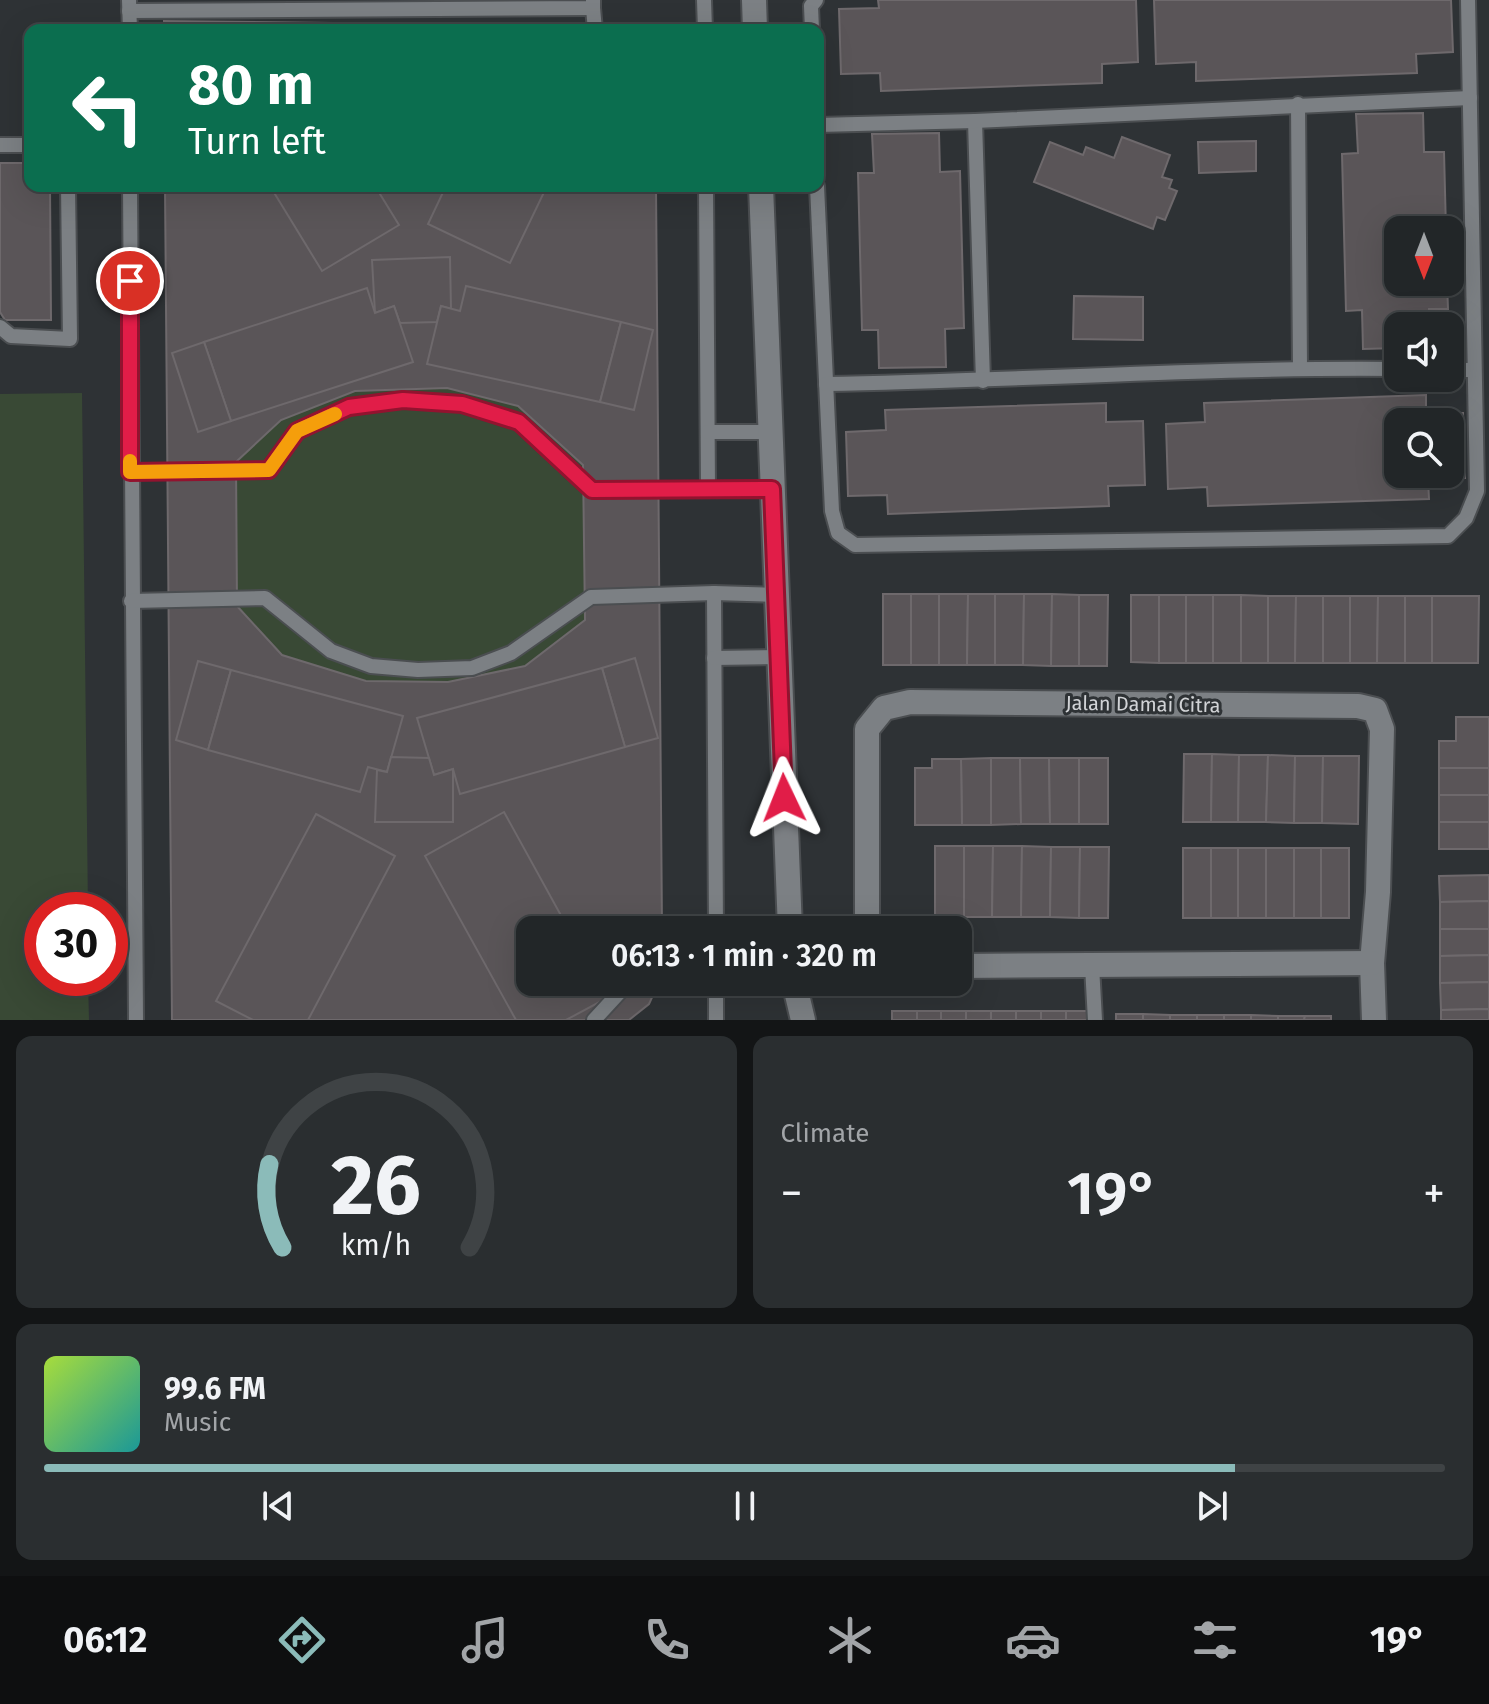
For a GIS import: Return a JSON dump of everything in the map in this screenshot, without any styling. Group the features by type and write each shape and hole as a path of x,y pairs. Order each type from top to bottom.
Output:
{"street":[{"path":"754,0 755,24"},
{"path":"761,192 789,916"},
{"name":"Jalan Damai Citra","path":"867,916 867,729 884,708 910,702 1358,706 1375,710 1382,729 1378,892 1372,963 1373,1018"},
{"path":"972,966 1372,963"},
{"path":"788,1020 791,996"},
{"path":"797,996 803,1020"}],"lane":[{"path":"704,0 705,24"},
{"path":"812,24 811,6 816,0"},
{"path":"817,192 832,511 838,533 855,545 1448,536 1466,518 1477,491 1468,0"},
{"path":"129,6 593,4 595,24"},
{"path":"824,125 975,121 1470,98"},
{"path":"1298,104 1300,368"},
{"path":"975,121 983,381"},
{"path":"0,145 24,145"},
{"path":"0,327 11,336 70,339 68,192"},
{"path":"130,192 136,1020"},
{"path":"706,192 708,490"},
{"path":"826,384 1300,368 1384,369"},
{"path":"1464,370 1474,370"},
{"path":"130,472 269,470 297,431 349,407 403,400 462,404 519,422 592,490 772,489"},
{"path":"708,432 770,432"},
{"path":"131,601 265,598 331,651 371,666 418,670 472,668 511,653 591,597 714,593 777,595"},
{"path":"714,593 716,916"},
{"path":"714,658 779,657"},
{"path":"1092,966 1095,1020"},
{"path":"594,1020 616,996"},
{"path":"716,996 716,1020"}],"green space":[{"path":"447,388 518,406 583,465 585,620 525,666 448,682 366,681 282,655 237,606 236,462 281,420 355,391"},
{"path":"82,393 88,892 24,892 24,996 88,996 89,1020 0,1020 0,394"}],"building":[{"path":"878,0 1136,0 1138,62 1102,64 1102,83 881,91 880,73 841,74 839,9 879,8"},
{"path":"1154,0 1451,0 1453,52 1416,54 1417,73 1196,81 1196,62 1156,64"},
{"path":"164,21 412,24 164,24"},
{"path":"1423,113 1424,152 1444,152 1446,216 1384,216 1384,296 1448,296 1448,309 1384,312 1384,348 1363,349 1362,310 1346,311 1342,154 1358,153 1356,114"},
{"path":"939,133 940,172 960,171 964,328 945,329 946,367 879,368 878,330 862,330 858,173 874,173 872,134"},
{"path":"1122,137 1170,155 1162,177 1172,180 1169,188 1177,191 1165,220 1157,217 1153,229 1034,182 1050,142 1083,155 1086,147 1114,158"},
{"path":"1256,141 1256,171 1199,173 1198,142"},
{"path":"0,163 24,163 24,192 50,192 51,320 5,320 0,312"},
{"path":"165,192 656,192 662,916 516,916 516,996 653,996 649,1004 629,1020 172,1020","holes":["447,388 518,406 583,465 585,620 525,666 448,682 366,681 282,655 237,606 236,462 281,420 355,391"]},
{"path":"274,192 379,192 399,225 322,271"},
{"path":"443,192 544,192 510,263 428,224"},
{"path":"450,257 451,309 441,306 437,322 400,323 394,306 375,313 372,260"},
{"path":"466,286 621,322 600,402 427,364 441,306 460,311"},
{"path":"367,288 375,313 394,306 413,362 231,421 204,342"},
{"path":"1074,296 1143,297 1143,340 1073,339"},
{"path":"621,322 653,330 634,410 600,402"},
{"path":"204,342 231,421 198,432 172,353"},
{"path":"1426,395 1426,408 1384,408 1384,488 1428,488 1429,499 1208,506 1207,487 1168,489 1166,424 1205,422 1204,403"},
{"path":"1106,403 1106,422 1143,421 1145,485 1108,486 1109,506 888,514 887,495 848,496 846,432 886,430 885,410"},
{"path":"883,594 911,594 911,665 883,665"},
{"path":"911,594 939,594 939,665 911,665"},
{"path":"939,594 968,594 967,665 939,665"},
{"path":"968,594 995,594 995,665 967,665"},
{"path":"995,594 1024,594 1023,665 995,665"},
{"path":"1024,594 1052,594 1051,666 1023,665"},
{"path":"1052,594 1079,595 1079,666 1051,666"},
{"path":"1079,595 1108,595 1107,666 1079,666"},
{"path":"1131,595 1159,595 1159,663 1131,662"},
{"path":"1159,595 1186,595 1186,663 1159,663"},
{"path":"1186,595 1213,595 1213,663 1186,663"},
{"path":"1213,595 1241,595 1241,663 1213,663"},
{"path":"1241,595 1268,596 1268,663 1241,663"},
{"path":"1268,596 1296,596 1295,663 1268,663"},
{"path":"1296,596 1323,596 1323,663 1295,663"},
{"path":"1323,596 1350,596 1350,663 1323,663"},
{"path":"1350,596 1378,596 1377,663 1350,663"},
{"path":"1378,596 1405,596 1405,663 1377,663"},
{"path":"1405,596 1432,596 1432,663 1405,663"},
{"path":"1432,596 1479,596 1478,663 1432,663"},
{"path":"635,658 658,738 625,747 602,668"},
{"path":"198,661 231,670 208,750 176,740"},
{"path":"602,668 625,747 460,794 453,769 434,775 417,718"},
{"path":"231,670 403,716 387,772 368,767 360,792 208,750"},
{"path":"1456,717 1489,717 1489,768 1439,768 1439,741 1456,741"},
{"path":"1184,754 1212,754 1211,822 1183,822"},
{"path":"1212,754 1239,755 1238,822 1211,822"},
{"path":"1239,755 1268,755 1266,822 1238,822"},
{"path":"1268,755 1295,756 1294,823 1266,822"},
{"path":"1295,756 1323,756 1322,823 1294,823"},
{"path":"1323,756 1359,756 1358,824 1322,823"},
{"path":"391,757 429,758 434,775 453,769 453,822 375,822 377,770 387,772"},
{"path":"991,758 991,825 962,825 961,759"},
{"path":"991,758 1020,758 1021,824 991,825"},
{"path":"1020,758 1049,758 1050,824 1021,824"},
{"path":"1049,758 1079,758 1079,824 1050,824"},
{"path":"1079,758 1108,758 1108,824 1079,824"},
{"path":"932,759 961,759 962,825 915,825 915,768 932,768"},
{"path":"1439,768 1489,768 1489,795 1439,795"},
{"path":"1439,795 1489,795 1489,822 1439,822"},
{"path":"504,812 561,916 516,916 516,996 607,998 566,1020 516,1020 425,856"},
{"path":"316,814 395,856 308,1020 253,1020 216,1001"},
{"path":"1439,822 1489,822 1489,849 1439,849"},
{"path":"935,846 964,846 964,916 935,916"},
{"path":"964,846 993,846 992,917 964,916"},
{"path":"993,846 1022,846 1021,917 992,917"},
{"path":"1022,846 1051,847 1050,917 1021,917"},
{"path":"1051,847 1080,847 1079,918 1050,917"},
{"path":"1080,847 1109,847 1108,918 1079,918"},
{"path":"1183,848 1211,848 1211,918 1183,918"},
{"path":"1211,848 1238,848 1238,918 1211,918"},
{"path":"1238,848 1266,848 1266,918 1238,918"},
{"path":"1266,848 1294,848 1294,918 1266,918"},
{"path":"1294,848 1321,848 1321,918 1294,918"},
{"path":"1321,848 1349,848 1349,918 1321,918"},
{"path":"1489,875 1489,901 1440,902 1439,876"},
{"path":"1489,901 1489,929 1440,929 1440,902"},
{"path":"1440,929 1489,929 1489,955 1440,956"},
{"path":"1489,955 1489,982 1440,983 1440,956"},
{"path":"1489,982 1489,1009 1441,1010 1440,983"},
{"path":"1489,1009 1489,1020 1441,1020 1441,1010"},
{"path":"892,1011 917,1011 917,1020 892,1020"},
{"path":"917,1011 941,1011 941,1020 917,1020"},
{"path":"941,1011 966,1011 966,1020 941,1020"},
{"path":"966,1011 991,1011 991,1020 966,1020"},
{"path":"991,1011 1016,1011 1016,1020 991,1020"},
{"path":"1016,1011 1041,1011 1041,1020 1016,1020"},
{"path":"1041,1011 1066,1011 1066,1020 1041,1020"},
{"path":"1066,1011 1090,1011 1090,1020 1066,1020"},
{"path":"1116,1014 1143,1014 1143,1020 1116,1020"},
{"path":"1143,1014 1170,1015 1170,1020 1143,1020"},
{"path":"1170,1015 1197,1015 1197,1020 1170,1020"},
{"path":"1197,1015 1224,1015 1224,1020 1197,1020"},
{"path":"1224,1015 1251,1015 1251,1020 1224,1020"},
{"path":"1251,1015 1278,1016 1278,1020 1251,1020"},
{"path":"1278,1016 1305,1016 1304,1020 1278,1020"},
{"path":"1305,1016 1331,1016 1331,1020 1304,1020"}],"slow traffic":[{"path":"130,461 130,472 269,470 297,431 335,414"}],"route":[{"path":"130,281 130,472 269,470 297,431 349,407 403,400 462,404 519,422 592,490 772,489 784,798"}]}
